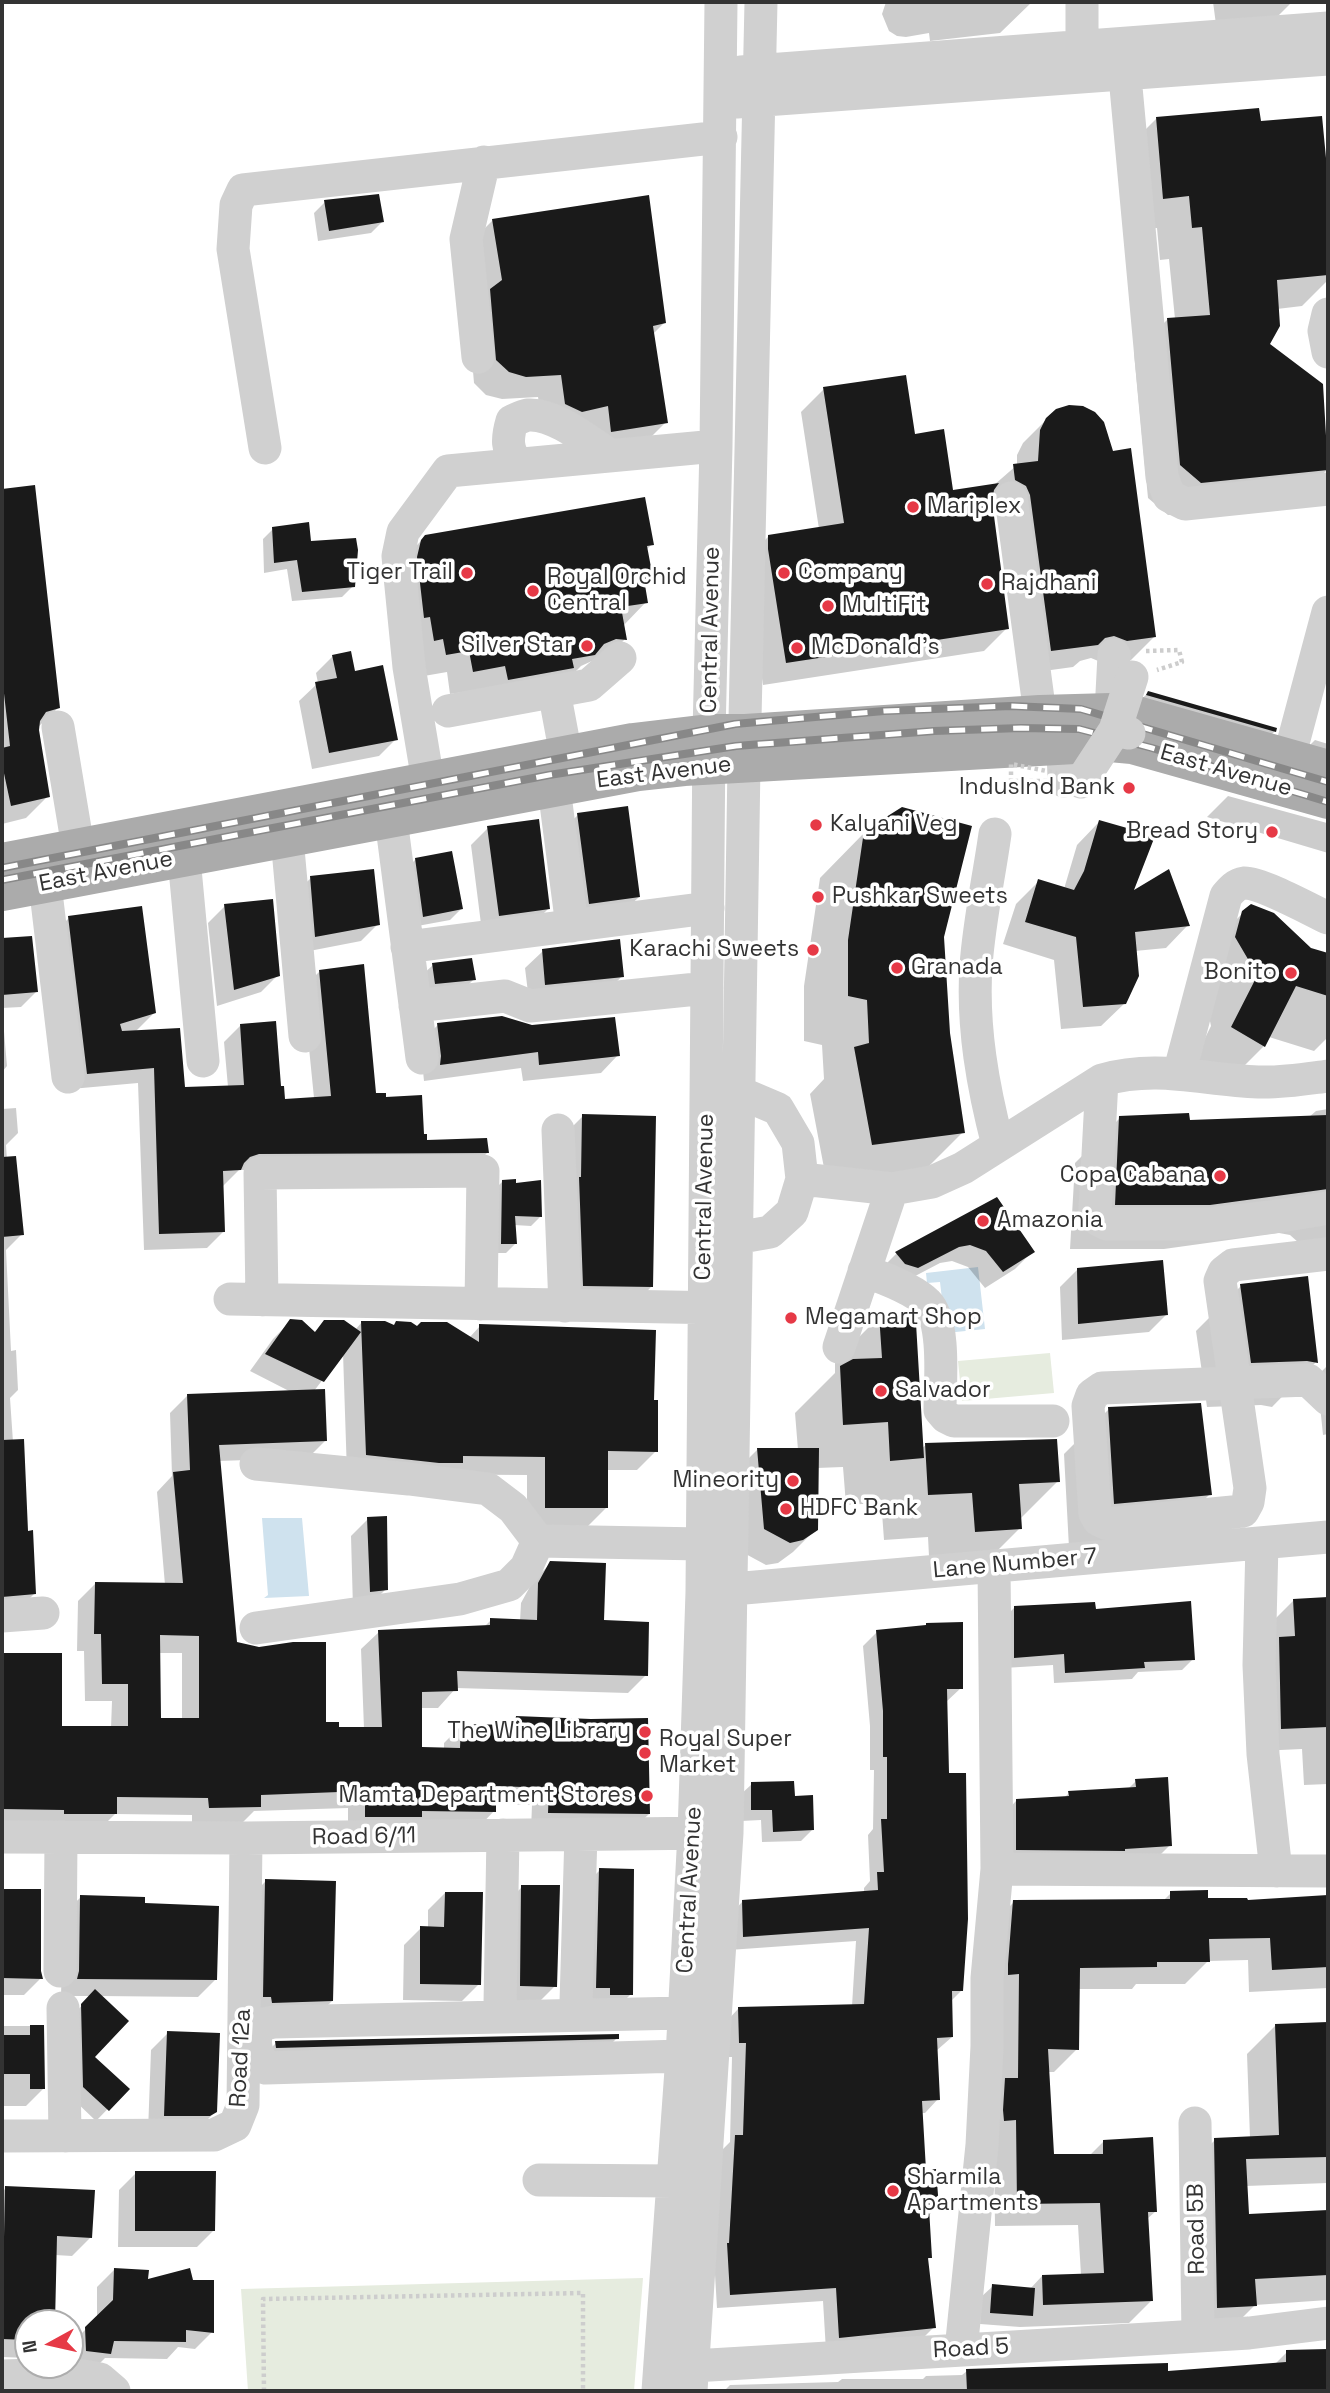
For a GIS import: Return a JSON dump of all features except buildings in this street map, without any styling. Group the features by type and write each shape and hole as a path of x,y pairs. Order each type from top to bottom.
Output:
{"main road":[{"name":"East Avenue","path":"727,749 1040,714 1119,725 1137,715 1328,769"},
{"name":"East Avenue","path":"2,892 391,819 560,771 634,742 1073,775 1110,743 1132,745 1328,800"},
{"name":"East Avenue","path":"2,862 428,781 560,771"}],"street":[{"name":"Central Avenue","path":"658,2391 674,2181 694,1833 717,1591 702,1544 719,1308 736,1238 738,1092 716,446 721,2"},
{"name":"Central Avenue","path":"692,2379 727,1833 717,1591 719,1308 707,988 708,908 727,749 760,86 761,2"},
{"path":"1082,62 1083,2"},
{"path":"719,88 1123,58 1328,28"},
{"path":"1123,58 1328,59"},
{"path":"1123,58 1162,477 1169,496 1185,504 1328,489"},
{"path":"265,448 233,249 236,205 243,190 721,136"},
{"path":"478,357 466,239 484,162"},
{"path":"1328,314 1324,331 1328,352"},
{"path":"518,464 508,452 508,434 512,421 527,415 544,416 572,430 609,455"},
{"path":"428,781 409,667 398,556 403,532 449,471 716,446"},
{"path":"1011,498 1040,714"},
{"path":"1289,758 1328,612"},
{"path":"448,711 589,685 620,658"},
{"path":"1073,775 1119,725 1116,669"},
{"path":"554,691 572,926"},
{"path":"58,727 78,847"},
{"path":"391,819 422,1058"},
{"path":"995,834 976,966 977,1043 986,1100 998,1145"},
{"path":"287,838 305,1036"},
{"path":"184,858 203,1061"},
{"path":"1180,1074 1226,896 1232,888 1243,883 1257,885 1328,918"},
{"path":"45,884 68,1077"},
{"path":"407,947 708,908"},
{"path":"415,1006 505,996 530,1006 707,988"},
{"path":"802,1180 892,1189 932,1182 962,1168 1102,1080 1125,1074 1152,1072 1280,1083 1328,1076"},
{"path":"1102,1080 1095,1211 1100,1220 1107,1224 1211,1224 1328,1208"},
{"path":"736,1238 770,1232 785,1219 792,1212 802,1180 798,1143 778,1109 738,1092"},
{"path":"558,1130 565,1306"},
{"path":"481,1304 484,1171 260,1173 246,1300 565,1306 719,1308"},
{"path":"839,1347 892,1189"},
{"path":"1328,1254 1233,1265 1224,1272 1220,1280 1235,1384 1250,1488 1248,1502 1242,1511 1108,1524 1098,1520 1095,1513 1088,1406 1091,1395 1102,1388 1235,1384 1308,1380 1328,1399"},
{"path":"863,1271 892,1281 928,1303 938,1323 940,1410 946,1417 954,1420 1053,1421"},
{"path":"256,1464 488,1489 513,1508 538,1541"},
{"name":"Lane Number 7","path":"717,1591 1328,1537"},
{"path":"538,1541 702,1544"},
{"path":"256,1628 460,1599 509,1585 526,1568 538,1541"},
{"path":"1262,1543 1259,1665 1263,1754 1276,1871"},
{"path":"961,2350 982,2144 987,1978 997,1869 994,1566"},
{"path":"2,1616 43,1614"},
{"name":"Road 6/11","path":"2,1837 246,1838 727,1833"},
{"path":"576,2002 581,1834"},
{"path":"500,2004 503,1835"},
{"path":"60,1970 61,1837"},
{"name":"Road 12a","path":"2,2136 214,2135 235,2125 243,2105 246,1838"},
{"path":"997,1869 1328,1871"},
{"path":"62,2008 65,2136"},
{"path":"682,2056 265,2068 258,2061 256,2049 257,2031 264,2024 275,2022 683,2013"},
{"name":"Road 5B","path":"1195,2123 1198,2336"},
{"path":"539,2180 674,2181"},
{"name":"Road 5","path":"692,2379 961,2350 1249,2333 1328,2323"},
{"path":"2,2376 70,2374 107,2385"}],"path":[{"path":"1010,764 1056,773 1073,775 1011,781 1010,764"},
{"path":"264,2391 263,2299 583,2293 583,2391"}],"shaded area":[{"path":"1050,1353 1054,1393 962,1401 958,1361"},
{"path":"643,2278 634,2391 248,2391 241,2289"}],"water":[{"path":"978,1267 985,1329 946,1333 940,1282 927,1283 926,1273"},
{"path":"262,1518 302,1518 309,1596 264,1598 268,1595"}],"railway":[{"path":"2,868 735,724 884,711 1011,706 1081,709 1328,782"},
{"path":"2,880 549,775 736,746 934,731 1079,729 1152,748 1328,802"}],"place":[{"name":"Mariplex","path":"913,507"},
{"name":"Tiger Trail","path":"467,573"},
{"name":"Company","path":"784,573"},
{"name":"Rajdhani","path":"987,584"},
{"name":"Royal Orchid Central","path":"533,591"},
{"name":"MultiFit","path":"828,606"},
{"name":"Silver Star","path":"587,646"},
{"name":"McDonald's","path":"797,648"},
{"name":"IndusInd Bank","path":"1129,788"},
{"name":"Kalyani Veg","path":"816,825"},
{"name":"Bread Story","path":"1272,832"},
{"name":"Pushkar Sweets","path":"818,897"},
{"name":"Karachi Sweets","path":"813,950"},
{"name":"Granada","path":"897,968"},
{"name":"Bonito","path":"1291,973"},
{"name":"Copa Cabana","path":"1220,1176"},
{"name":"Amazonia","path":"983,1221"},
{"name":"Megamart Shop","path":"791,1318"},
{"name":"Salvador","path":"881,1391"},
{"name":"Mineority","path":"793,1481"},
{"name":"HDFC Bank","path":"786,1509"},
{"name":"The Wine Library","path":"645,1732"},
{"name":"Royal Super Market","path":"645,1753"},
{"name":"Mamta Department Stores","path":"647,1796"},
{"name":"Sharmila Apartments","path":"893,2191"}]}
